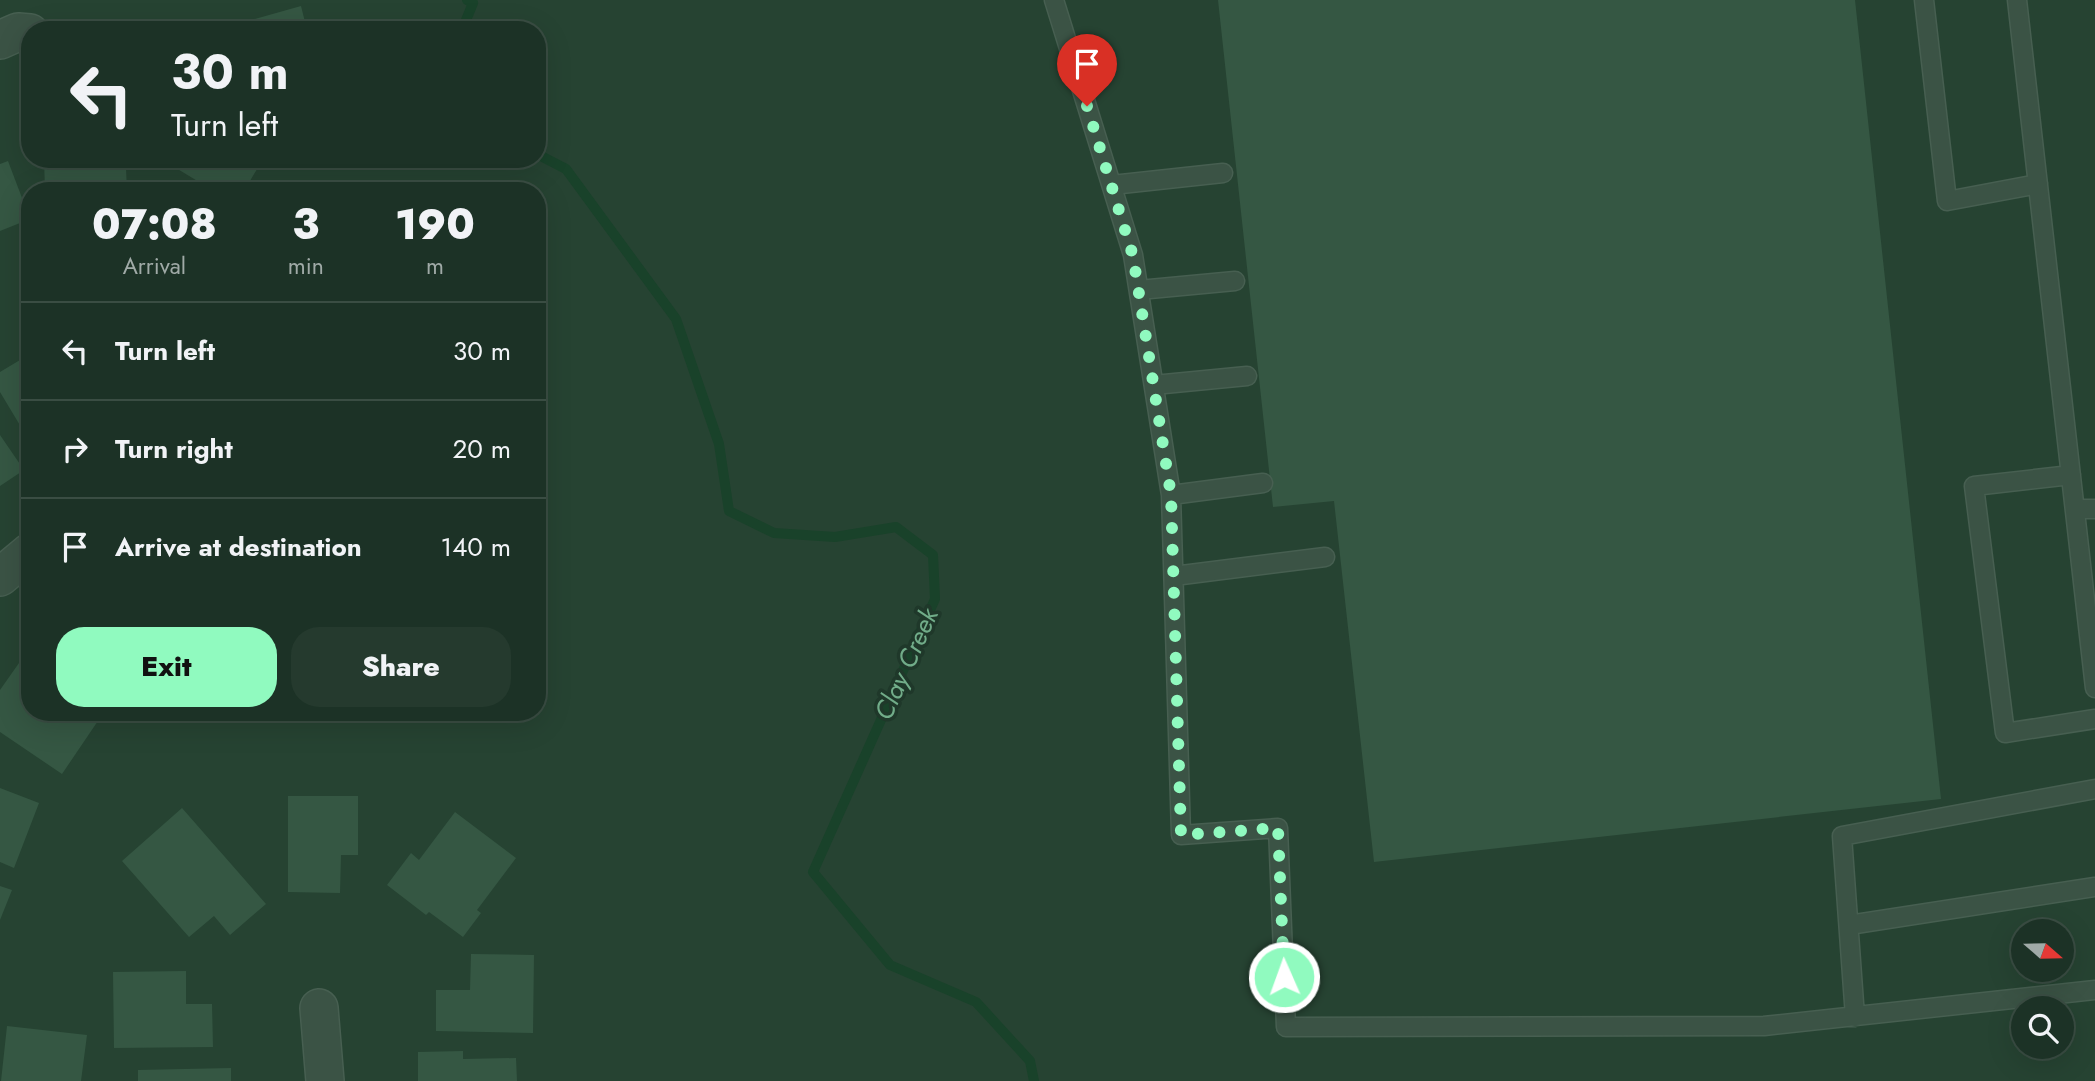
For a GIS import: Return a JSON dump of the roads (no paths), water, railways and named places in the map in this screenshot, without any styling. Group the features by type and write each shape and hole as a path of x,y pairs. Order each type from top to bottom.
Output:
{"street":[{"path":"0,40 21,32"},
{"path":"0,578 21,560"},
{"path":"318,1008 325,1081"}],"lane":[{"path":"1054,0 1133,256 1171,495 1181,835 1278,828 1286,1027 1764,1026 2095,990"},
{"path":"1924,0 1947,201 2038,184"},
{"path":"2017,0 2095,688"},
{"path":"1112,185 1223,173"},
{"path":"1139,290 1235,281"},
{"path":"1154,385 1247,376"},
{"path":"2071,475 1974,486 2005,733 2095,719"},
{"path":"1171,495 1263,483"},
{"path":"2075,509 2095,509"},
{"path":"1174,576 1325,557"},
{"path":"1855,1017 1842,836 2095,789"},
{"path":"1849,925 2095,887"}],"waterway":[{"name":"Clay Creek","path":"466,21 473,3 467,0"},
{"name":"Clay Creek","path":"546,159 566,169 676,319 719,444 729,511 774,533 835,537 896,527 933,555 935,599 813,872 890,965 976,1002 1030,1061 1034,1081"}]}
